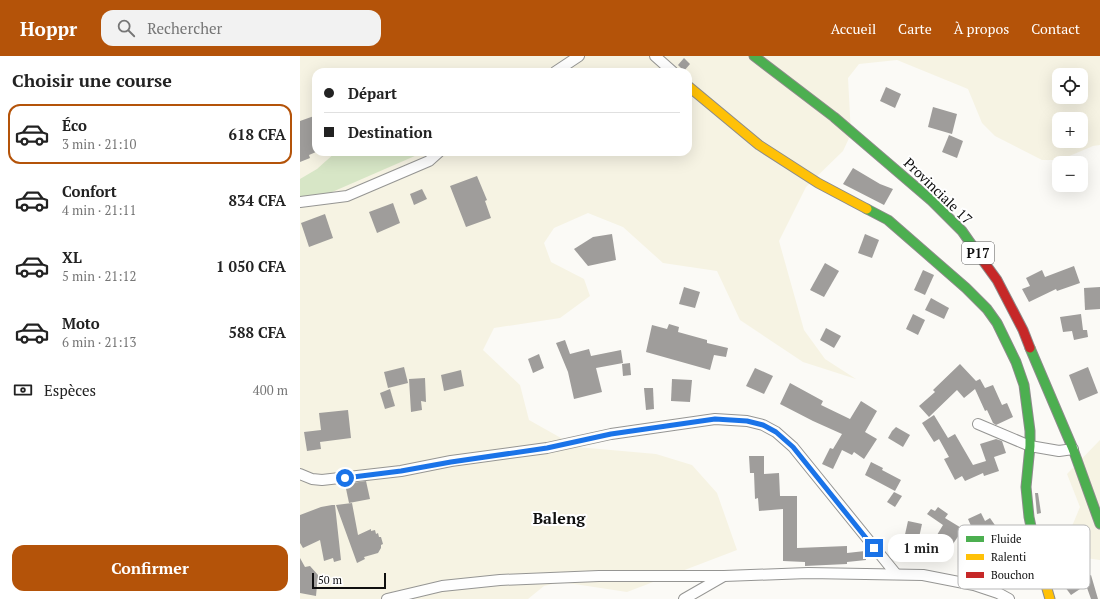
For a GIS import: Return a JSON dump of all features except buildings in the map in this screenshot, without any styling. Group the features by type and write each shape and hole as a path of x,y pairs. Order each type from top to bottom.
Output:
{"street":[{"path":"561,68 579,56"},
{"path":"655,56 668,68"},
{"name":"Provinciale 17","path":"754,56 840,122 905,177 962,231 1001,287 1023,330 1073,449 1100,524"},
{"path":"692,89 759,144 818,183 888,220 988,309 1005,338 1016,362 1024,385 1030,431 1026,487 1031,525"},
{"path":"300,202 347,196 429,161 435,156"},
{"path":"300,474 312,479 322,480 401,471 547,448 611,434 715,419 747,421 763,425 776,432 793,447 896,574"},
{"path":"978,424 1030,446 1059,451 1073,449"},
{"path":"387,599 442,586 500,580 598,576 724,576 808,573 896,574 923,575 958,582"},
{"path":"684,599 724,576"},
{"path":"986,589 1009,599"},
{"path":"1047,589 1050,599"}],"shaded area":[{"path":"300,56 1100,56 1100,145 1093,146 1069,156 1052,156 1052,160 1042,160 995,136 982,123 968,89 897,60 859,64 848,78 851,134 843,151 806,187 779,241 804,330 825,359 856,379 803,362 740,320 717,271 663,263 623,227 588,213 554,228 544,243 551,262 584,279 590,296 560,318 494,328 483,350 520,385 529,420 577,447 656,454 692,465 717,493 737,550 627,592 561,582 544,586 528,599 300,599"},
{"path":"1100,440 1100,560 1090,559 1090,525 1072,525 1080,507 1067,474"}],"green space":[{"path":"332,156 415,156 316,199 300,201 300,179 317,169"}],"traffic: fast":[{"path":"754,56 834,117 932,201 962,231 976,251"},
{"path":"867,209 888,220 966,288 987,309 997,323 1016,362 1024,385 1030,431 1026,487 1031,525"},
{"path":"1030,348 1073,449 1100,524"}],"traffic: slow":[{"path":"692,89 759,145 818,183 867,209"},
{"path":"1047,589 1050,599"}],"traffic: jam":[{"path":"976,251 997,280 1023,330 1030,348"}],"district":[{"name":"Baleng","path":"559,518"}],"route":[{"path":"345,478 401,471 547,448 611,434 715,419 747,421 763,425 776,432 793,447 874,548"}]}
